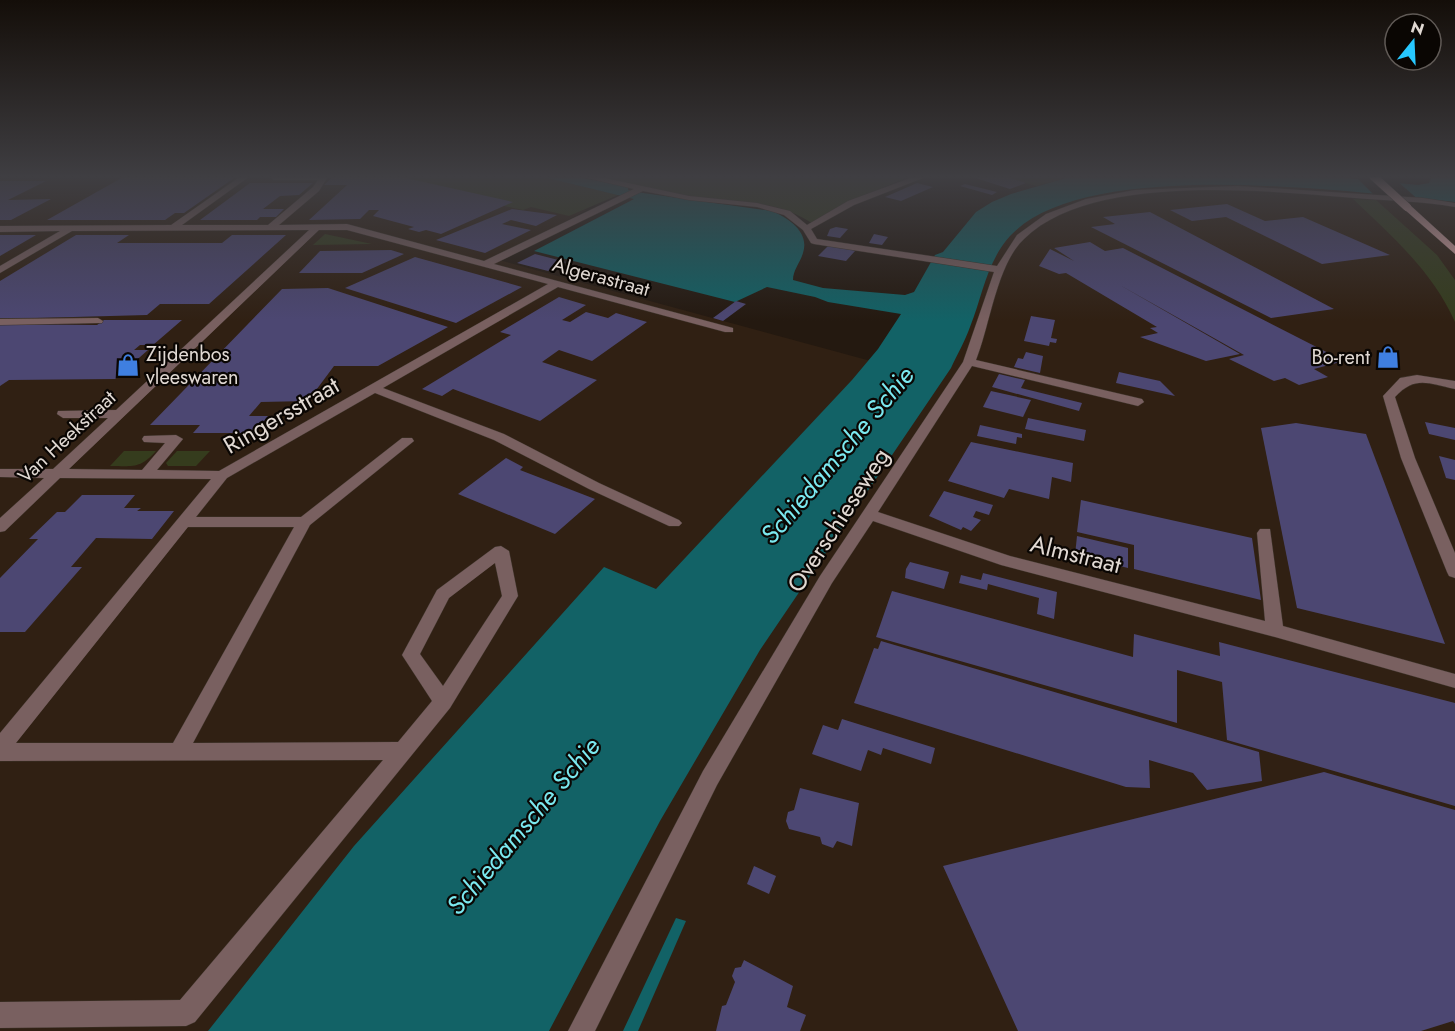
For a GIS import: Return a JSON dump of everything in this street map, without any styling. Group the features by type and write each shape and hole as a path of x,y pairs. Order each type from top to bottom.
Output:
{"main road":[{"path":"1426,224 1455,251"}],"street":[{"path":"173,228 178,224"},
{"path":"271,227 274,224"},
{"path":"486,264 569,224"},
{"path":"801,224 814,241 997,269"},
{"path":"806,228 817,224"},
{"name":"Overschieseweg","path":"581,1031 710,778 826,580 969,362 978,343 997,269 1014,245 1034,224"},
{"name":"Van Heekstraat","path":"0,527 317,227"},
{"name":"Algerastraat","path":"0,228 347,227 729,330"},
{"path":"0,270 70,228"},
{"name":"Ringersstraat","path":"0,473 222,475 556,284"},
{"path":"0,322 98,321"},
{"path":"969,362 1138,402"},
{"path":"1455,385 1417,379 1404,381 1389,396 1408,458 1455,572"},
{"path":"373,388 499,436 594,486 674,523"},
{"path":"1397,389 1455,396"},
{"path":"63,414 119,414"},
{"path":"146,474 176,439 149,439"},
{"path":"178,752 304,522 407,441"},
{"path":"0,750 222,475"},
{"name":"Almstraat","path":"868,514 1006,561 1275,630 1455,681"},
{"path":"183,522 304,522"},
{"path":"1265,533 1275,630"},
{"path":"0,1015 186,1012 443,702 510,596 501,550 443,594 411,655 443,702"},
{"path":"0,750 402,751"}],"shaded area":[{"path":"0,224 561,224 495,259 915,373 1010,224 1455,224 1455,1031 0,1031"}],"green space":[{"path":"1379,224 1403,224 1437,255 1455,280 1455,322 1435,287 1397,241"},
{"path":"325,234 372,244 313,245"},
{"path":"124,451 156,451 140,464 110,466"},
{"path":"177,451 210,451 196,466 168,466 166,463"}],"water":[{"name":"Schiedamsche Schie","path":"586,224 793,224 800,232 804,245 793,280 823,288 905,295 914,292 935,255 943,252 966,224 1027,224 1010,236 995,257 968,332 951,368 760,650 660,821 549,1031 208,1031 354,846 604,567 656,589 852,380 878,349 901,314 828,302 767,287 735,302 534,251"},
{"path":"676,918 686,921 638,1031 623,1031"}],"building":[{"path":"403,224 463,224 441,234 408,229 414,227"},
{"path":"475,224 503,224 531,230 485,253 436,240"},
{"path":"1114,224 1173,224 1334,309 1271,318 1091,227"},
{"path":"1241,224 1319,224 1390,255 1322,264"},
{"path":"836,227 848,229 840,238 827,236 830,229"},
{"path":"874,234 888,237 882,245 869,243"},
{"path":"0,235 36,235 0,256"},
{"path":"76,235 129,235 117,243 222,243 232,235 286,235 209,304 160,304 147,315 0,319 0,281"},
{"path":"1090,242 1105,251 1123,248 1344,361 1314,369 1328,377 1299,385 1285,378 1274,381 1229,359 1244,355 1118,284 1240,354 1206,361 1140,337 1158,333 1150,328 1157,327 1066,273 1059,274 1039,266 1050,249 1074,261 1054,248"},
{"path":"828,246 855,251 846,261 818,256"},
{"path":"391,250 404,254 362,273 299,273 320,251"},
{"path":"535,254 566,262 548,271 517,263"},
{"path":"415,257 522,287 456,323 345,288"},
{"path":"328,288 448,327 378,366 334,366 308,401 261,402 249,416 268,416 255,433 193,433 200,425 150,425 282,289"},
{"path":"559,297 586,305 562,320 570,322 586,312 608,318 616,313 647,322 592,361 559,350 542,362 597,380 540,421 453,389 442,396 422,389 511,335 500,332"},
{"path":"736,301 746,304 723,321 713,318"},
{"path":"1031,316 1055,320 1051,338 1057,339 1056,343 1050,342 1049,346 1024,341"},
{"path":"104,320 182,320 153,345 140,345 134,350 148,350 115,379 9,380 0,386 0,324 97,325"},
{"path":"1026,352 1043,356 1040,373 1014,367 1018,358 1023,359"},
{"path":"1119,372 1160,381 1175,396 1116,383"},
{"path":"999,374 1025,380 1021,388 1082,403 1079,411 992,387"},
{"path":"991,391 1031,400 1023,417 983,407"},
{"path":"1028,418 1086,430 1084,441 1025,429"},
{"path":"1425,422 1455,428 1455,440 1429,434"},
{"path":"1296,423 1366,434 1445,644 1297,608 1261,428"},
{"path":"980,425 1022,434 1022,438 1017,437 1016,444 977,436"},
{"path":"971,442 1073,463 1071,482 1052,477 1049,499 1009,489 1004,498 948,481"},
{"path":"1439,456 1455,460 1455,480 1446,478"},
{"path":"506,458 523,467 520,470 595,499 555,534 458,494"},
{"path":"944,491 993,505 989,515 976,511 973,517 981,520 971,531 963,527 961,530 929,516"},
{"path":"82,495 135,495 124,508 141,508 137,511 174,511 152,539 96,538 71,567 82,567 25,632 0,632 0,578 38,539 29,539 57,512 65,512"},
{"path":"1081,500 1252,538 1261,600 1134,569 1134,545 1077,532"},
{"path":"1077,536 1128,548 1128,568 1075,555"},
{"path":"910,562 949,572 944,589 905,578"},
{"path":"983,573 1057,592 1054,619 1037,614 1039,598 988,584 987,590 959,583 961,575 981,580"},
{"path":"892,591 1133,657 1134,634 1220,656 1219,642 1455,703 1455,806 1227,740 1222,682 1177,670 1177,723 876,637"},
{"path":"881,641 1259,752 1262,781 1207,790 1193,773 1149,760 1150,788 1126,787 854,703 874,648 878,649"},
{"path":"842,719 935,748 931,764 883,748 881,755 868,750 861,771 812,754 823,725 838,730"},
{"path":"1324,772 1455,810 1455,1024 1453,1021 1421,1031 1018,1031 943,866"},
{"path":"800,788 859,803 852,846 837,841 833,848 822,844 820,837 789,829 786,821 788,812 794,810"},
{"path":"754,866 776,876 769,894 747,884"},
{"path":"744,960 793,986 787,1007 806,1015 800,1031 716,1031 722,1006 726,1005 735,982 732,976 735,968 741,967"}],"place":[{"name":"Bo-rent","path":"1388,357"},
{"name":"Zijdenbos vleeswaren","path":"128,365"}]}
